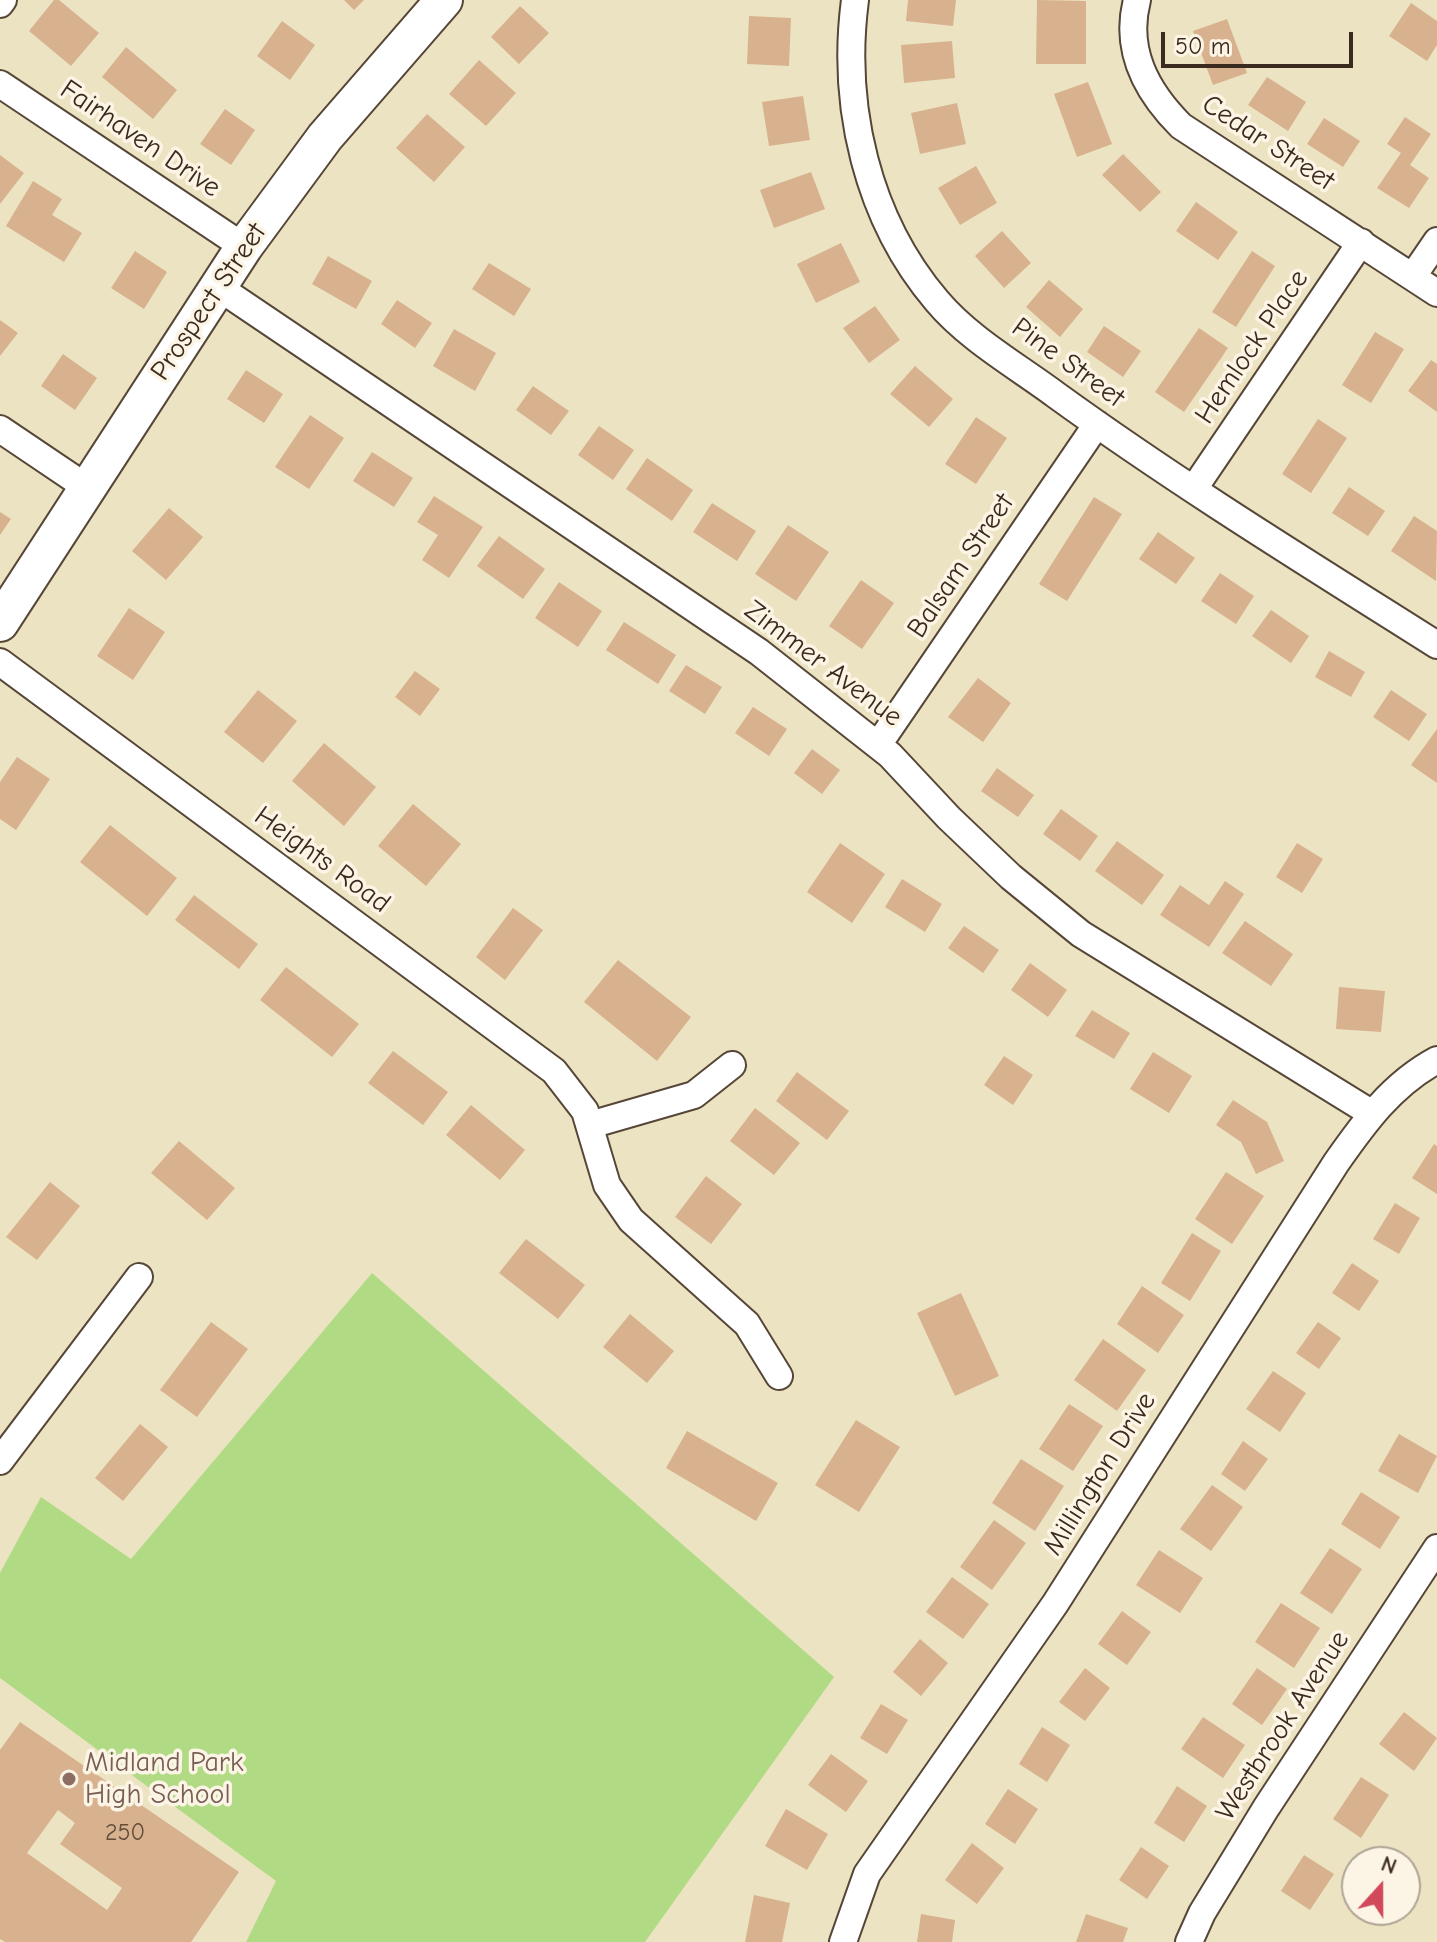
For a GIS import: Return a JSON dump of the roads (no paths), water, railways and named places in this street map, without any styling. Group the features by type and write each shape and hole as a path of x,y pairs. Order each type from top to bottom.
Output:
{"main road":[{"name":"Prospect Street","path":"0,623 244,247 325,137 444,0"}],"street":[{"name":"Pine Street","path":"855,0 851,80 856,127 868,173 885,217 911,265 938,303 977,337 1097,424 1437,645"},
{"name":"Cedar Street","path":"1137,0 1132,45 1146,83 1161,106 1181,126 1437,293"},
{"name":"Fairhaven Drive","path":"0,84 244,247"},
{"path":"1413,276 1437,241"},
{"name":"Hemlock Place","path":"1195,487 1361,242"},
{"name":"Zimmer Avenue","path":"218,287 759,652 878,745 1001,867 1081,934 1371,1113"},
{"name":"Balsam Street","path":"878,745 1097,424"},
{"path":"0,429 86,487"},
{"name":"Heights Road","path":"0,662 554,1071 585,1111 607,1185 631,1220 747,1324 779,1376"},
{"name":"Millington Drive","path":"843,1942 867,1874 1055,1604 1371,1113 1400,1086 1437,1060"},
{"path":"590,1125 694,1095 732,1065"},
{"path":"0,1461 139,1277"},
{"name":"Westbrook Avenue","path":"1189,1942 1202,1913 1266,1808 1437,1548"}],"place":[{"name":"Midland Park High School","path":"69,1779"}]}
